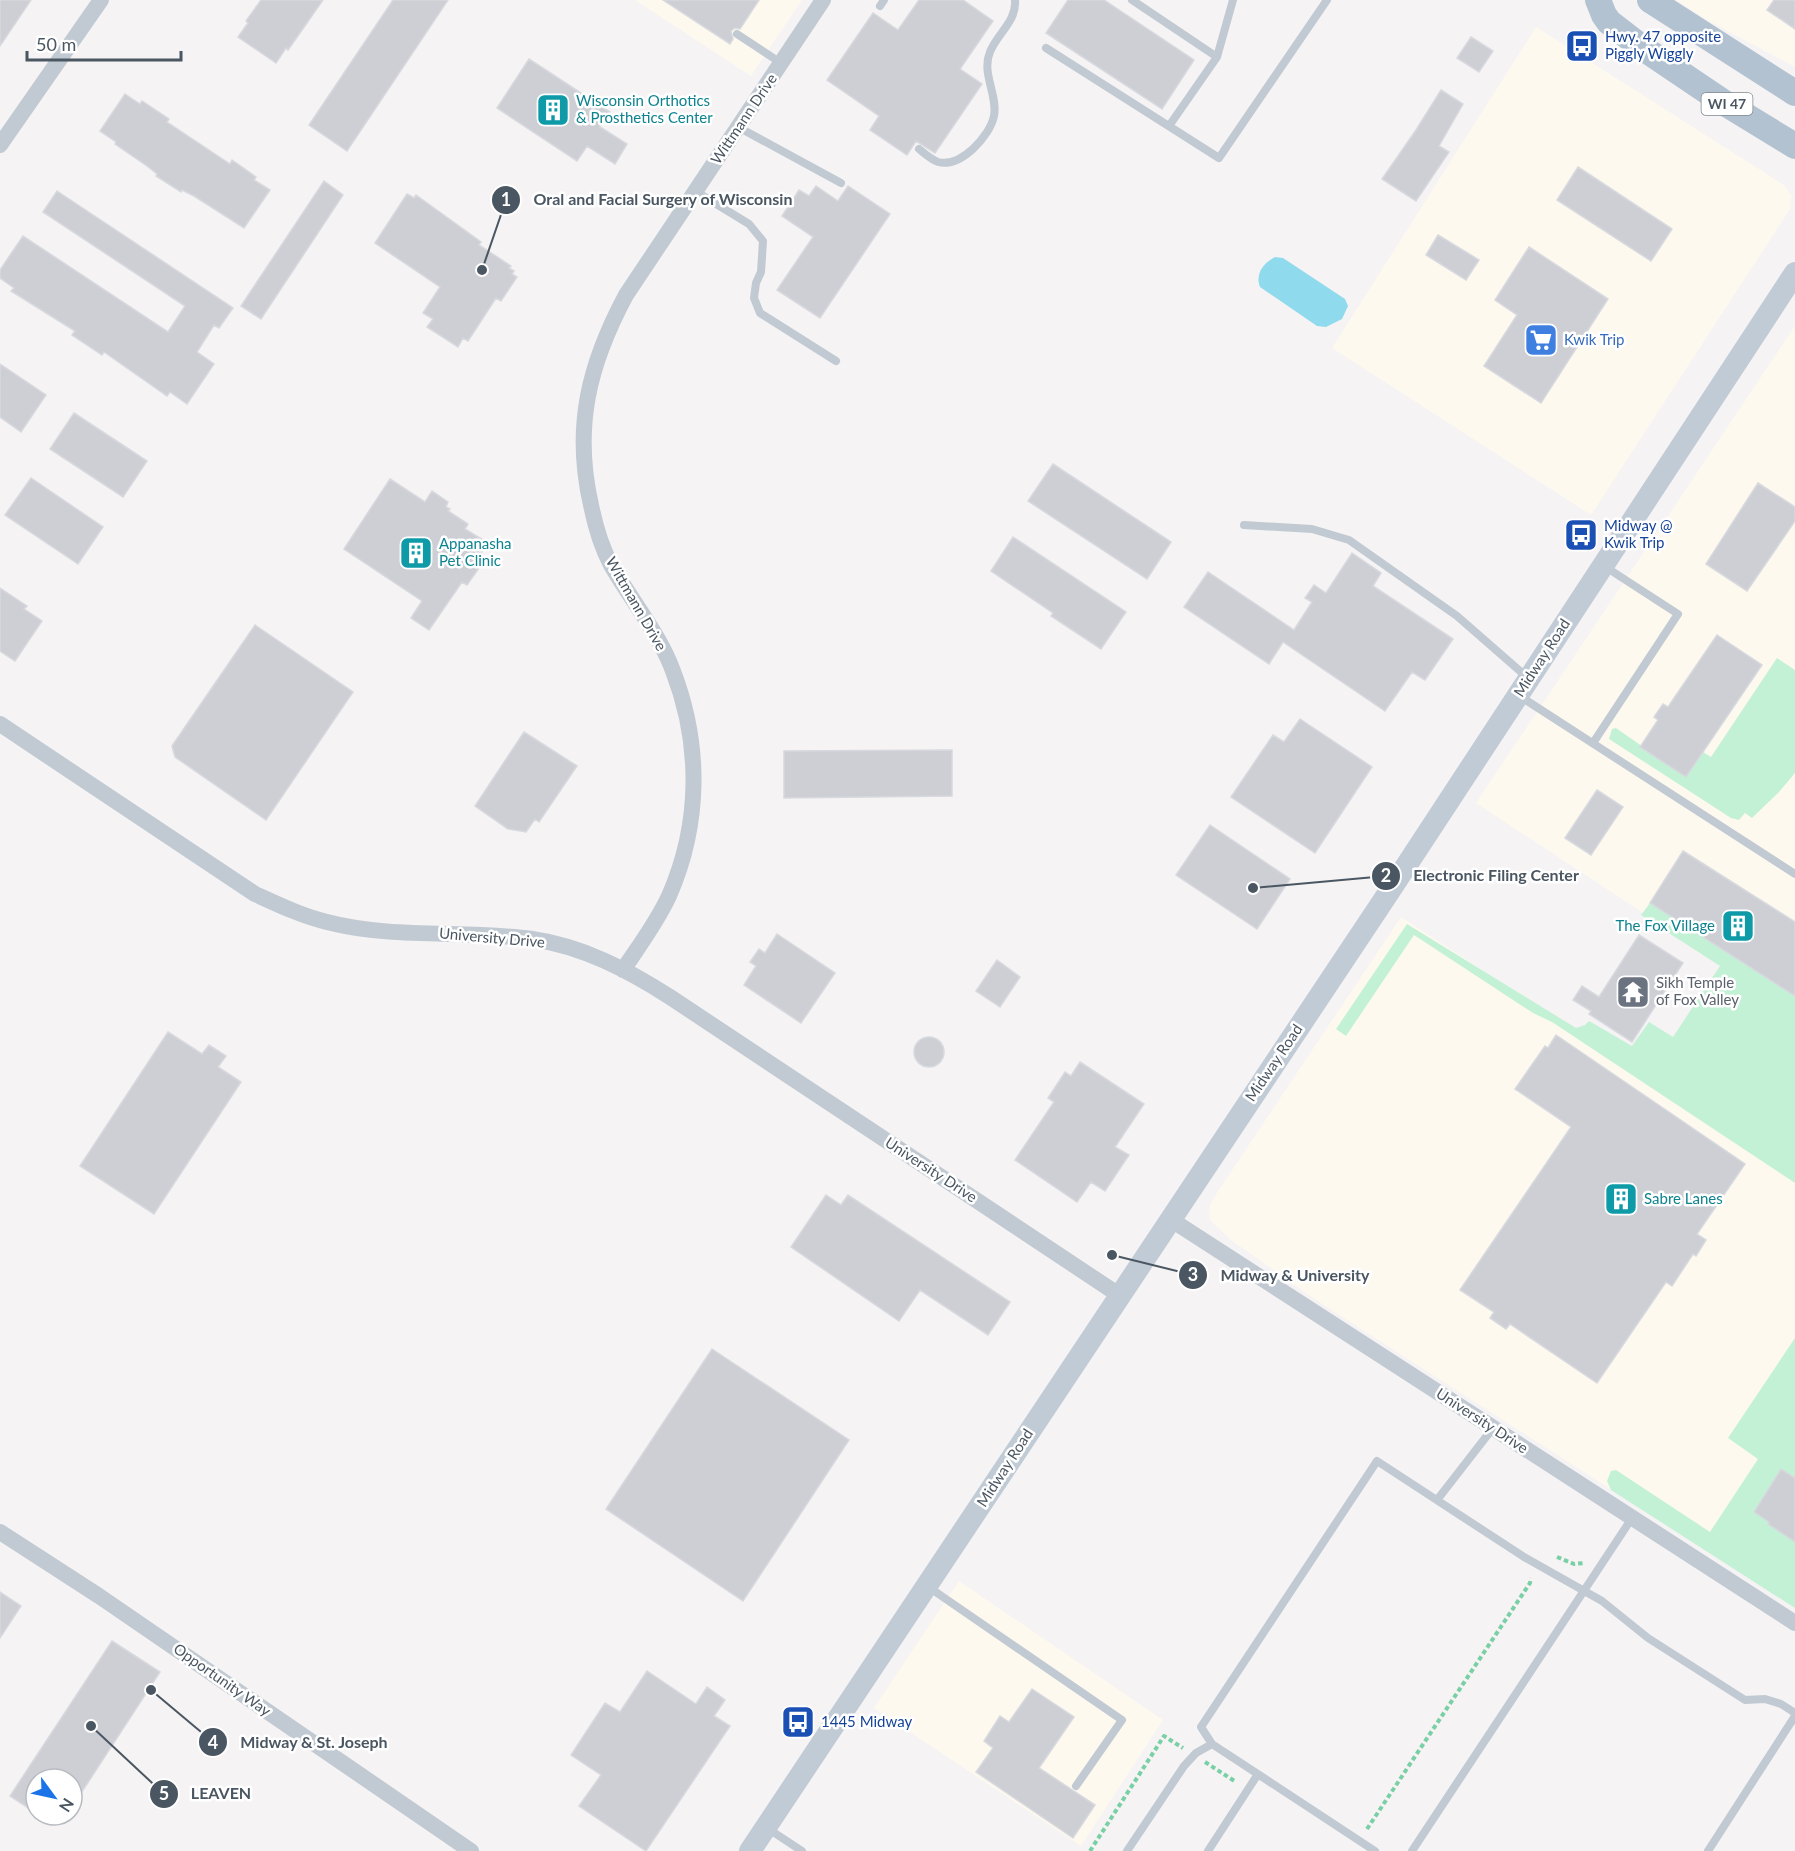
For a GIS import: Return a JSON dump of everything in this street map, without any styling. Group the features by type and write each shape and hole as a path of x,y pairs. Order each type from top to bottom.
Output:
{"main road":[{"name":"WI 47","path":"1598,0 1604,15 1610,22 1640,46 1723,102 1795,146"},
{"path":"1650,0 1795,93"},
{"name":"Midway Road","path":"750,1851 1389,892 1603,566 1792,286"}],"street":[{"path":"0,145 101,0"},
{"name":"Wittmann Drive","path":"623,970 650,930 668,897 684,855 692,817 694,767 692,737 672,668 655,635 631,599 610,561 595,523 586,483 583,448 584,408 603,342 618,310 823,0"},
{"name":"University Drive","path":"0,724 255,894 292,911 329,923 364,929 532,939 562,945 600,958 670,997 1119,1295"},
{"name":"University Drive","path":"1170,1219 1795,1623"},
{"name":"Opportunity Way","path":"0,1532 108,1602 471,1851"}],"lane":[{"path":"919,149 938,162 951,162 969,153 984,137 994,117 988,58 1016,10 1015,0"},
{"path":"1132,0 1217,57"},
{"path":"1169,126 1217,57 1233,0"},
{"path":"1046,48 1219,158 1327,0"},
{"path":"736,34 781,63"},
{"path":"738,127 841,183"},
{"path":"695,191 749,224 763,241 761,272 756,283 754,298 760,313 836,361"},
{"path":"1244,525 1312,529 1349,540 1457,616 1523,687 1593,743 1795,874"},
{"path":"1593,743 1678,614 1603,566"},
{"path":"1437,1500 1493,1428"},
{"path":"1375,1851 1212,1744 1201,1728 1377,1461 1524,1557 1602,1601 1648,1638 1745,1700 1765,1699 1781,1704 1795,1715 1707,1851"},
{"path":"1412,1851 1632,1518"},
{"path":"927,1586 1122,1720 1076,1786"},
{"path":"1127,1851 1184,1766 1194,1755 1212,1744"},
{"path":"1208,1851 1258,1774"},
{"path":"766,1827 802,1851"}],"path":[{"path":"1550,1554 1574,1564 1584,1563"},
{"path":"1367,1829 1530,1583 1531,1578"},
{"path":"1092,1850 1164,1736 1184,1749"},
{"path":"1204,1761 1237,1783"}],"shaded area":[{"path":"635,0 802,0 751,76"},
{"path":"1676,0 1795,0 1795,67 1707,20"},
{"path":"1536,27 1784,185 1791,195 1790,209 1591,515 1332,348"},
{"path":"1795,326 1795,1013 1476,803"},
{"path":"1401,917 1795,1174 1795,1423 1710,1553 1316,1300 1231,1240 1210,1220 1209,1208 1213,1199"},
{"path":"959,1581 1163,1720 1081,1846 874,1708"}],"green space":[{"path":"1777,658 1795,670 1795,773 1752,818 1745,813 1739,820 1731,818 1609,739 1612,729 1616,728 1686,777 1703,752 1711,757"},
{"path":"1650,903 1795,996 1795,1183 1552,1022 1533,1013 1414,935 1346,1036 1336,1029 1407,924 1576,1028 1589,1021 1632,1046 1649,1022 1673,1037 1720,966 1641,915"},
{"path":"1795,1338 1795,1478 1768,1524 1795,1542 1795,1608 1611,1490 1607,1481 1611,1471 1616,1470 1710,1532 1758,1459 1728,1438"}],"water":[{"path":"1275,257 1283,258 1345,299 1348,306 1342,319 1326,327 1317,326 1260,287 1261,269"}],"building":[{"path":"0,0 31,0 0,46"},
{"path":"261,0 323,0 288,50 286,48 276,63 238,37"},
{"path":"393,0 448,0 347,151 309,125"},
{"path":"663,0 759,0 740,29 735,28 731,31 733,39 730,44"},
{"path":"919,0 963,0 993,21 960,69 982,84 935,153 916,141 907,155 870,130 879,116 827,80 873,13 898,30"},
{"path":"1068,0 1104,0 1194,60 1162,109 1046,33"},
{"path":"1774,0 1795,0 1795,29 1767,10"},
{"path":"1471,37 1493,51 1479,72 1457,58"},
{"name":"Wisconsin Orthotics & Prosthetics Center","path":"529,59 610,112 600,127 627,144 615,164 587,146 577,161 497,108"},
{"path":"1441,90 1463,104 1439,146 1449,152 1416,201 1382,179"},
{"path":"125,94 140,104 142,101 169,119 167,122 230,164 232,160 256,177 254,180 270,190 244,228 194,196 182,190 181,192 156,176 157,174 100,131"},
{"path":"1578,167 1672,229 1651,261 1557,200"},
{"path":"324,181 343,195 261,319 241,306"},
{"path":"816,186 838,201 848,186 890,214 820,318 777,290 813,237 782,216 799,190 809,196"},
{"path":"57,191 233,308 219,328 214,325 197,352 214,364 187,404 170,392 167,396 104,352 102,355 72,335 75,331 11,291 14,288 0,278 0,270 23,236 168,332 185,306 43,212"},
{"path":"407,194 414,198 416,195 481,242 479,245 511,266 509,268 514,271 512,274 517,277 501,301 496,298 468,341 463,338 458,347 427,327 433,319 423,313 440,287 375,243"},
{"path":"1438,235 1479,260 1466,280 1426,255"},
{"name":"Kwik Trip","path":"1529,247 1608,299 1541,403 1484,366 1517,315 1495,300"},
{"path":"0,364 46,395 21,432 0,417"},
{"path":"74,413 147,461 123,497 50,449"},
{"path":"1053,464 1171,542 1147,579 1028,501"},
{"path":"31,478 103,527 78,564 5,515"},
{"name":"Appanasha Pet Clinic","path":"390,479 425,502 432,491 448,502 446,507 450,509 448,511 468,524 465,529 488,543 478,558 484,561 467,585 462,582 429,630 411,618 422,601 344,549"},
{"path":"1758,483 1795,507 1795,521 1747,591 1706,564"},
{"path":"1013,537 1126,612 1101,649 1051,616 1053,613 991,571"},
{"path":"1352,553 1381,573 1373,586 1453,639 1425,680 1412,672 1385,711 1283,642 1269,664 1184,607 1208,572 1294,630 1312,602 1305,598 1314,585 1326,593"},
{"path":"0,588 27,606 24,609 42,621 15,661 0,651"},
{"path":"255,625 353,692 266,820 175,757 172,746"},
{"path":"1717,635 1762,665 1686,777 1640,747 1658,720 1654,717 1663,704 1668,707"},
{"path":"1300,719 1372,767 1315,853 1231,797 1273,735 1284,742"},
{"path":"524,732 577,766 539,822 535,819 526,832 508,829 475,806"},
{"path":"952,750 952,796 784,798 784,751"},
{"path":"1597,790 1623,807 1591,855 1565,838"},
{"path":"1210,825 1290,879 1257,929 1176,875"},
{"name":"The Fox Village","path":"1683,851 1795,922 1795,996 1650,903"},
{"path":"777,934 835,973 801,1023 744,985 756,966 750,962 759,949 765,953"},
{"name":"Sikh Temple of Fox Valley","path":"1639,935 1683,963 1632,1042 1589,1014 1591,1011 1573,1000 1582,986 1599,997"},
{"path":"997,960 1020,977 1000,1007 976,991"},
{"path":"168,1032 202,1054 209,1045 226,1056 218,1067 241,1082 154,1214 80,1166"},
{"name":"Sabre Lanes","path":"1556,1035 1745,1164 1697,1234 1706,1240 1696,1256 1693,1254 1672,1286 1666,1282 1597,1383 1510,1324 1506,1329 1490,1318 1494,1312 1460,1290 1571,1127 1515,1089 1545,1046 1548,1048"},
{"path":"929,1037 940,1041 944,1052 940,1063 929,1067 918,1063 914,1052 918,1041"},
{"path":"1080,1062 1144,1104 1115,1147 1129,1155 1105,1191 1091,1182 1077,1202 1015,1160 1054,1102 1048,1098 1065,1072 1071,1076"},
{"path":"826,1195 841,1205 848,1195 1010,1302 988,1335 920,1290 899,1321 791,1247"},
{"path":"712,1349 849,1440 743,1601 606,1509"},
{"path":"1781,1469 1795,1478 1795,1542 1754,1512"},
{"path":"0,1592 21,1606 0,1638"},
{"path":"112,1641 160,1672 84,1789 84,1767 29,1767"},
{"path":"647,1671 696,1704 707,1687 725,1700 714,1716 730,1726 646,1851 579,1806 601,1775 571,1755 605,1703 620,1712"},
{"path":"1032,1689 1074,1717 1039,1768 1095,1805 1073,1838 976,1772 993,1748 984,1741 1000,1716 1009,1722"},
{"path":"24,1775 24,1805 10,1796"}],"place":[{"name":"Hwy. 47 opposite Piggly Wiggly","path":"1582,46"},
{"name":"Wisconsin Orthotics & Prosthetics Center","path":"553,110"},
{"name":"Oral and Facial Surgery of Wisconsin","path":"482,270"},
{"name":"Kwik Trip","path":"1541,340"},
{"name":"Midway @ Kwik Trip","path":"1581,535"},
{"name":"Appanasha Pet Clinic","path":"416,553"},
{"name":"Electronic Filing Center","path":"1253,888"},
{"name":"The Fox Village","path":"1738,926"},
{"name":"Sikh Temple of Fox Valley","path":"1633,992"},
{"name":"Sabre Lanes","path":"1621,1199"},
{"name":"Midway & University","path":"1112,1255"},
{"name":"Midway & St. Joseph","path":"151,1690"},
{"name":"1445 Midway","path":"798,1722"},
{"name":"LEAVEN","path":"91,1726"}]}
